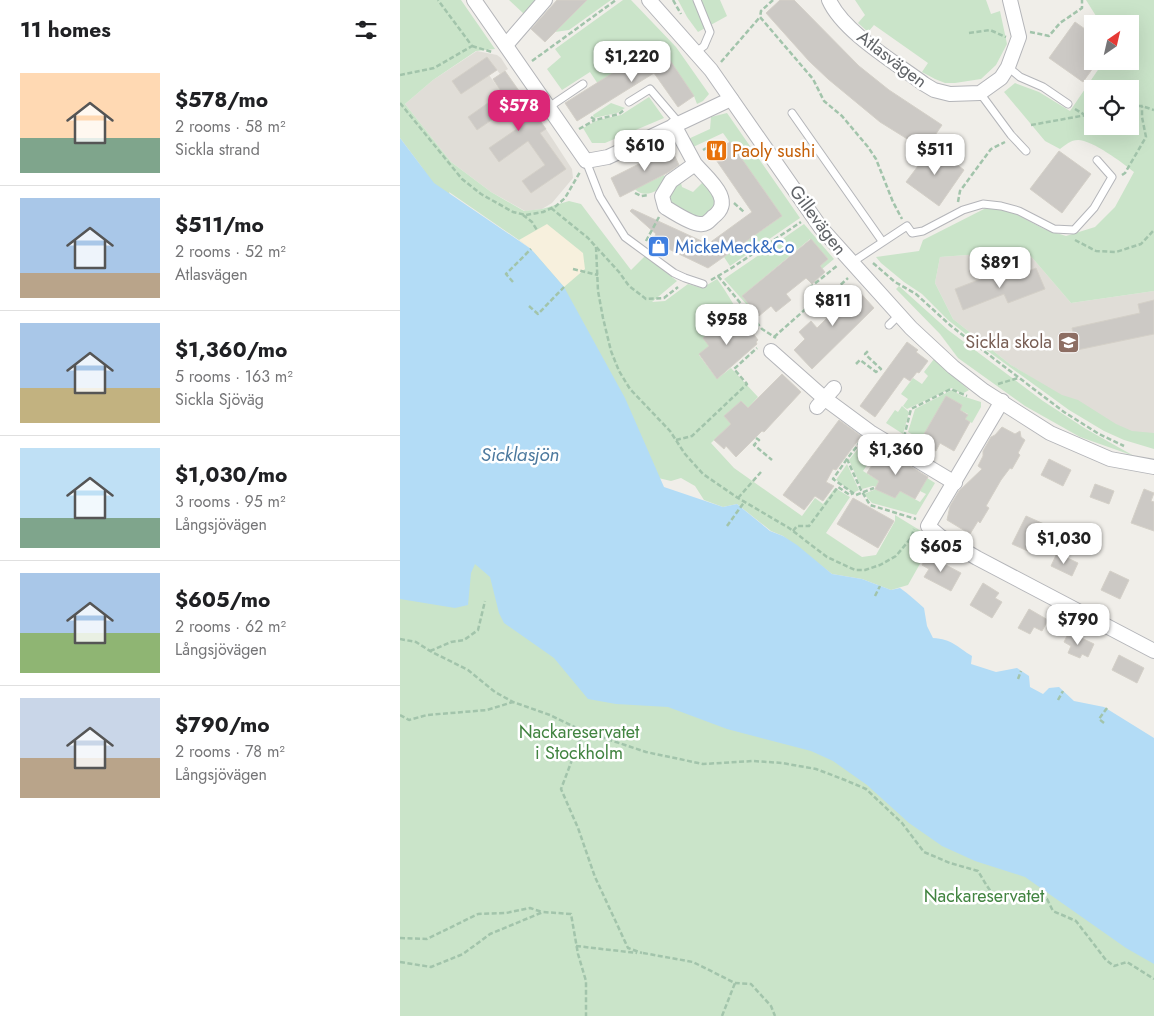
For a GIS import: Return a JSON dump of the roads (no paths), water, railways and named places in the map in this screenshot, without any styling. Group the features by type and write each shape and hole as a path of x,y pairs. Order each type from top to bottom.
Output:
{"street":[{"path":"474,0 503,49 523,68 586,160 608,156 732,99"},
{"path":"503,49 545,0"},
{"name":"Gillevägen","path":"649,0 700,49 711,70 821,228 894,320 984,391 1050,433 1110,459 1154,467"},
{"name":"Atlasvägen","path":"829,0 844,21 859,36 934,90 950,94 980,93"},
{"path":"980,93 1001,78 1008,67 1019,37 1010,0"},
{"path":"677,124 695,164 720,193 723,203 720,212 705,224 698,224 665,207 662,196 671,180 695,164"},
{"path":"770,344 825,398 870,432 955,483"},
{"path":"1002,401 928,526 932,531 977,558 1154,651"}],"lane":[{"path":"697,0 710,32 700,49"},
{"path":"1008,67 1020,77 1043,87 1068,104"},
{"path":"550,107 583,84"},
{"path":"629,102 650,89 677,124"},
{"path":"980,93 1011,135 1026,151"},
{"path":"792,113 882,241"},
{"path":"586,160 600,197 625,237 685,278 703,284"},
{"path":"851,264 882,241 907,226 912,233 923,231 963,210 983,204 1002,206 1019,211 1054,229 1074,230 1094,208 1112,176 1097,160"}],"water":[{"name":"Sicklasjön","path":"400,138 434,183 531,249 564,287 625,398 664,487 723,507 737,504 770,531 783,536 797,545 832,574 862,579 891,590 900,588 924,608 927,626 933,638 950,642 972,656 971,664 996,672 1017,668 1029,676 1030,687 1043,694 1049,688 1059,687 1074,701 1104,707 1154,738 1154,964 1126,948 1025,877 975,861 942,846 909,823 867,785 833,761 811,751 727,729 668,707 616,704 588,699 554,658 504,623 499,613 490,577 475,564 471,573 468,605 455,608 400,599"}],"place":[{"name":"Paoly sushi","path":"716,151"},
{"name":"MickeMeck&Co","path":"659,247"},
{"name":"Sickla skola","path":"1068,342"}],"park label":[{"name":"Nackareservatet i Stockholm","path":"579,742"},
{"name":"Nackareservatet","path":"984,896"}]}
